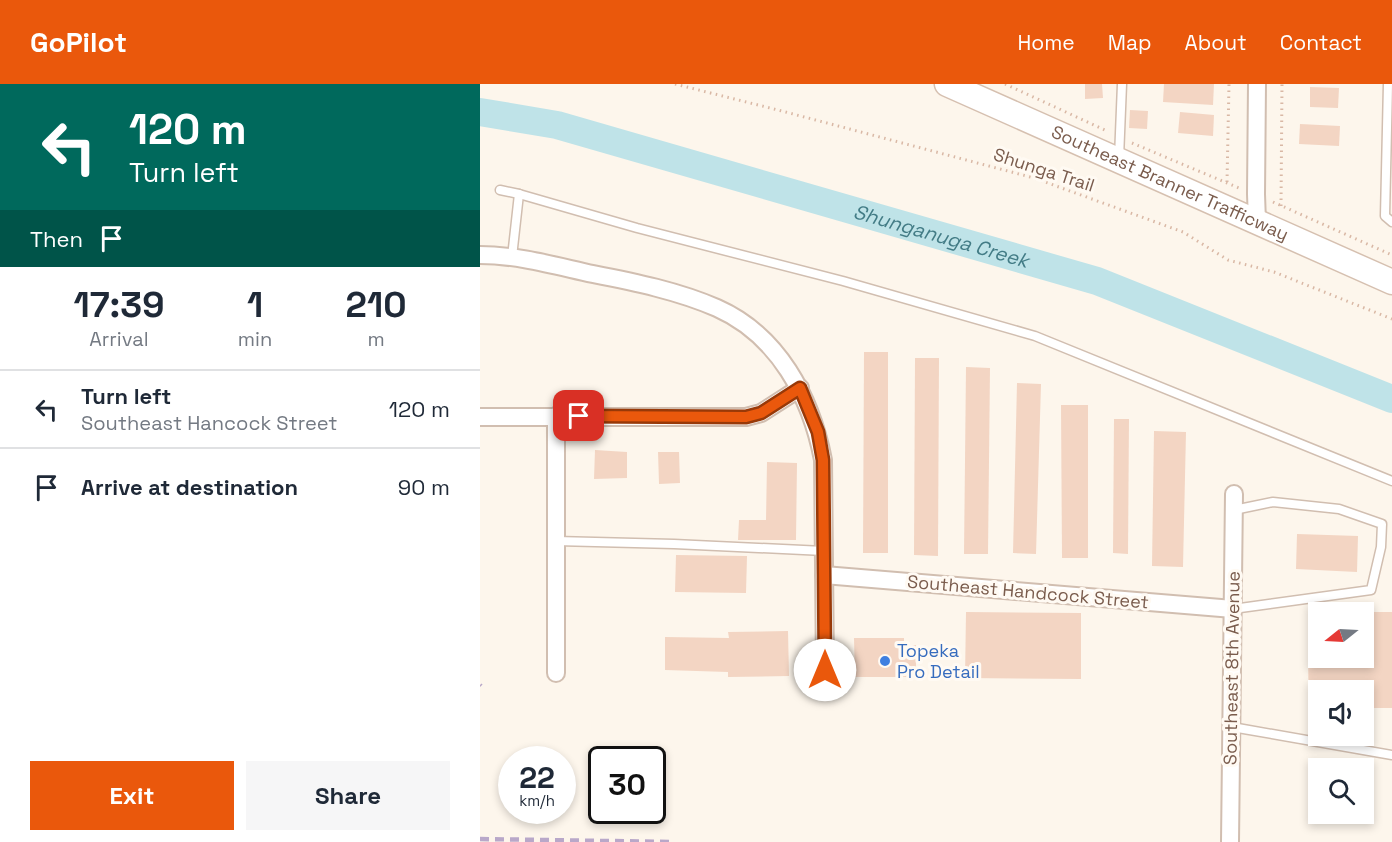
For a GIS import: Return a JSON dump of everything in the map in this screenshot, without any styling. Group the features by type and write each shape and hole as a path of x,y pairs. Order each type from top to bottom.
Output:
{"main road":[{"name":"Southeast Branner Trafficway","path":"947,84 1257,222 1391,278"}],"street":[{"path":"1257,84 1257,222"},
{"path":"480,255 512,257 633,282 716,308 753,332 774,351 800,388 818,432 823,460 825,670"},
{"path":"480,417 746,417 761,413 800,388"},
{"path":"556,416 556,673"},
{"name":"Southeast 8th Avenue","path":"1230,842 1234,502"},
{"name":"Southeast Handcock Street","path":"824,575 1233,609"}],"lane":[{"path":"1119,160 1122,84"},
{"path":"1389,85 1385,216 1392,222"},
{"path":"500,190 843,281 1035,336 1392,481"},
{"path":"512,257 519,194"},
{"path":"1233,609 1371,590 1382,547 1382,524 1338,509 1273,502 1234,502"},
{"path":"556,541 824,551"},
{"path":"1232,727 1392,755"}],"path":[{"name":"Shunga Trail","path":"675,84 1034,178 1183,232 1228,260 1274,272 1392,319"},
{"path":"1227,182 1229,84"},
{"path":"1281,206 1282,84"},
{"path":"1256,194 1392,255"}],"building":[{"path":"1085,84 1102,84 1103,98 1085,99"},
{"path":"1164,84 1214,84 1213,105 1163,102"},
{"path":"1310,87 1339,88 1338,108 1310,107"},
{"path":"1130,110 1148,111 1147,129 1129,128"},
{"path":"1180,112 1214,115 1213,136 1178,133"},
{"path":"1300,124 1340,126 1339,146 1299,144"},
{"path":"864,352 888,352 888,553 863,553"},
{"path":"915,358 939,358 938,556 914,555"},
{"path":"966,367 990,368 988,554 964,554"},
{"path":"1017,383 1041,384 1036,554 1013,553"},
{"path":"1061,405 1088,405 1088,558 1062,558"},
{"path":"1114,419 1129,419 1128,554 1113,553"},
{"path":"1154,431 1186,432 1183,567 1152,566"},
{"path":"595,450 627,452 627,478 594,479"},
{"path":"658,452 679,452 680,483 659,484"},
{"path":"767,462 797,463 796,540 738,540 739,520 766,520"},
{"path":"1297,534 1358,536 1357,572 1296,569"},
{"path":"676,555 747,556 746,593 675,592"},
{"path":"966,612 1081,613 1081,679 965,678"},
{"path":"1374,612 1392,612 1392,708 1374,708 1374,680 1308,680 1308,668 1374,668"},
{"path":"788,631 789,676 728,677 728,672 665,670 665,637 729,638 728,632"},
{"name":"Topeka Pro Detail","path":"854,638 904,638 904,646 916,645 916,677 855,677"}],"waterway":[{"name":"Shunganuga Creek","path":"480,112 557,125 1097,281 1392,399"}],"railway":[{"path":"480,839 672,842"}],"place":[{"name":"Topeka Pro Detail","path":"885,661"}],"route":[{"path":"579,416 746,417 761,413 800,388 818,432 823,460 825,670"}]}
